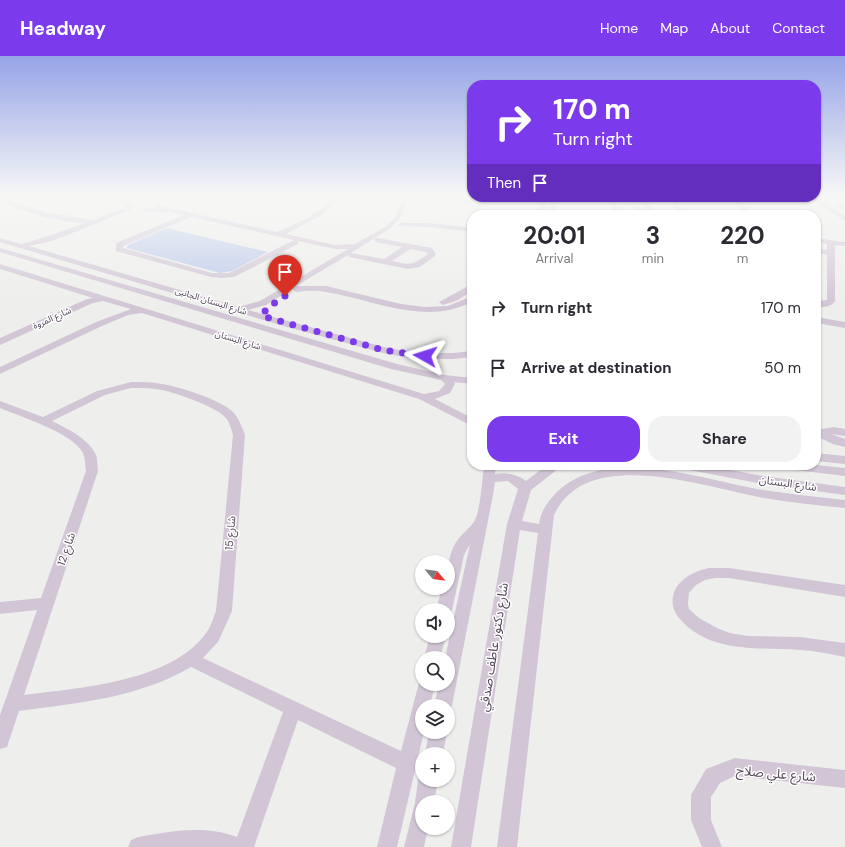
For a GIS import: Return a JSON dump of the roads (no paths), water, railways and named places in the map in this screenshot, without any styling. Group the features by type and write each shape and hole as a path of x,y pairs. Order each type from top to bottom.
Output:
{"street":[{"path":"0,257 67,232"},
{"path":"38,251 48,243 75,232"},
{"path":"150,232 119,245 119,249 211,275 231,275 295,242"},
{"path":"263,232 295,242 333,248 359,246"},
{"path":"266,232 280,234 333,248 336,253 335,262 325,280 312,288 296,289"},
{"path":"280,234 284,232"},
{"path":"262,316 271,301 382,232"},
{"path":"335,262 352,255 390,232"},
{"name":"شارع البستان الجانبى","path":"0,240 19,251 38,251 290,325 400,354 434,357 467,354"},
{"path":"352,255 411,267 417,265 432,254 428,250 378,240"},
{"path":"821,241 845,244"},
{"path":"40,242 48,243"},
{"path":"821,304 828,304 831,301 831,242"},
{"path":"384,262 409,246"},
{"name":"شارع البستان","path":"0,250 19,251 277,333 395,367 445,378 467,380"},
{"path":"821,251 831,253"},
{"path":"0,266 154,313 163,322 171,326 337,378 371,381 422,397 467,420"},
{"path":"0,272 17,277 39,278"},
{"path":"325,280 421,310 456,307 467,302"},
{"path":"237,309 255,306 271,301 296,289 325,280 404,301 425,303 441,302 455,298 467,290"},
{"name":"شارع المروة","path":"0,336 76,303 85,295 86,292"},
{"name":"شارع المروة","path":"0,342 90,301 105,298"},
{"path":"0,371 106,321 126,313 143,310"},
{"path":"821,321 845,325"},
{"path":"277,333 290,325"},
{"path":"422,397 433,396 445,392 450,384 445,378"},
{"name":"شارع 15","path":"13,704 126,687 165,674 190,660 211,640 224,611 239,435 236,421 225,410 208,403 164,388 146,385 126,386 106,390 86,398 44,422"},
{"name":"شارع 12","path":"0,404 44,422 77,438 89,453 92,471 0,740"},
{"path":"823,435 826,431 831,430 845,433"},
{"path":"823,435 838,442 845,443"},
{"path":"823,435 831,458"},
{"path":"821,457 845,460"},
{"name":"شارع البستان","path":"821,469 845,472"},
{"path":"455,651 490,472 519,481 525,488 536,477 548,470"},
{"path":"507,847 547,515 553,502 564,491 578,482 594,475 633,470 700,475 764,494 845,504"},
{"name":"شارع البستان","path":"692,470 700,475 762,480 845,491"},
{"name":"شارع دكتور عاطف صدقي","path":"461,847 514,524 525,488"},
{"path":"446,603 457,555 463,543 481,522"},
{"path":"514,524 545,530"},
{"path":"845,591 735,574 712,572 697,576 686,584 680,596 681,609 691,620 705,630 721,637 739,641 796,643 845,650"},
{"path":"0,608 48,603"},
{"path":"190,660 407,764"},
{"path":"387,847 424,691"},
{"path":"244,847 293,710"},
{"name":"شارع علي صلاح","path":"712,847 701,820 701,795 713,776 735,767 845,780"},
{"path":"414,847 417,835"},
{"path":"138,847 194,838 212,839 237,847"}]}
